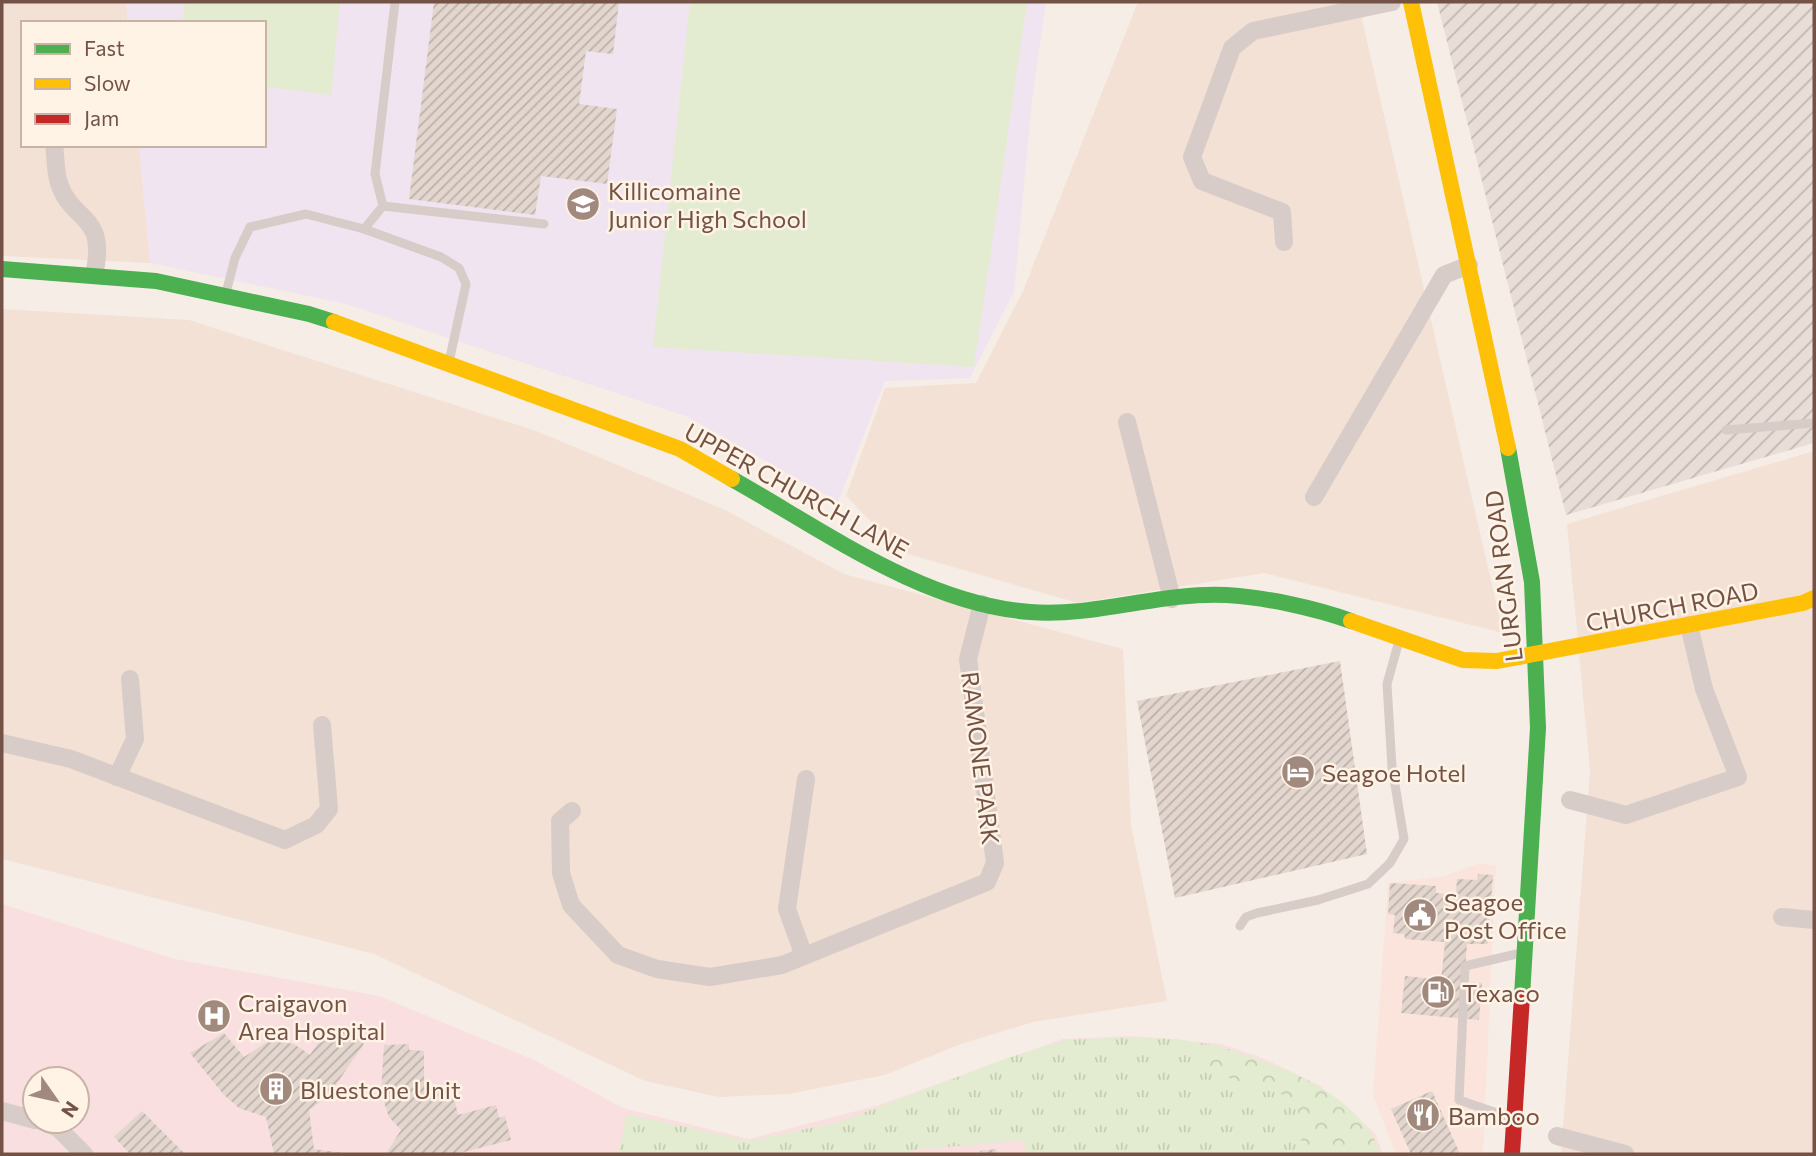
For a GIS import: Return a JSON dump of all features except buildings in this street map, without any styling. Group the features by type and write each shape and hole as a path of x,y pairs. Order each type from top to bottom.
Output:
{"street":[{"path":"1284,242 1282,212 1202,181 1192,156 1232,48 1253,31 1392,2"},
{"name":"LURGAN ROAD","path":"1410,2 1524,526 1537,655 1537,749 1512,1154"},
{"path":"54,147 59,184 94,230 99,254 94,275"},
{"path":"1314,497 1444,275 1469,265"},
{"name":"UPPER CHURCH LANE","path":"2,269 156,281 309,314 449,362 680,449 900,574 940,592 982,604 1029,612 1079,613 1172,599 1226,595 1276,601 1325,612 1463,660 1497,661 1537,655"},
{"path":"1127,422 1172,599"},
{"name":"CHURCH ROAD","path":"1537,655 1814,598"},
{"name":"RAMONE PARK","path":"572,811 560,821 561,873 571,905 618,955 657,969 710,977 782,965 987,882 995,863 968,659 982,604"},
{"path":"1570,800 1626,816 1738,777 1704,689 1689,625"},
{"path":"117,777 135,739 130,678"},
{"path":"2,743 71,759 285,840 316,825 330,809 323,725"},
{"path":"804,956 787,909 806,779"},
{"path":"1782,917 1814,920"},
{"path":"2,1111 21,1116"},
{"path":"65,1135 84,1154"},
{"path":"1557,1136 1625,1154"}],"lane":[{"path":"383,206 375,173 395,2"},
{"path":"383,206 544,224"},
{"path":"364,229 383,206"},
{"path":"225,295 235,258 250,227 306,214 364,229 441,257 459,268 466,284 449,362"},
{"path":"1726,430 1814,423"},
{"path":"1240,926 1246,917 1257,913 1318,900 1368,884 1390,863 1404,839 1392,767 1387,684 1400,639"},
{"path":"1514,1119 1458,1100 1465,966 1525,952"}],"shaded area":[{"path":"2,2 126,2 128,21 21,21 21,147 139,147 150,263 2,256"},
{"name":"Killicomaine Junior High School","path":"126,2 1046,2 1032,100 1014,292 970,378 885,381 838,502 688,417 346,304 150,263 139,147 266,147 266,21 128,21"},
{"path":"1138,2 1358,2 1503,633 1264,573 1078,603 901,552 846,496 885,388 976,383 1023,291"},
{"path":"1437,2 1814,2 1814,443 1566,515"},
{"path":"2,309 189,320 539,432 725,510 844,574 1123,649 1131,825 1167,1001 1033,1022 958,1045 885,1075 789,1094 719,1097 645,1081 374,954 2,859"},
{"path":"1814,451 1814,1154 1561,1154 1590,771 1567,524"},
{"path":"1477,864 1496,865 1483,1154 1396,1154 1373,1095 1388,883 1444,876"},
{"name":"Craigavon Area Hospital","path":"2,904 175,959 379,996 534,1060 623,1108 749,1139 879,1105 1063,1039 1133,1036 1222,1044 1265,1059 1319,1085 1375,1133 1383,1154 2,1154"}],"green space":[{"path":"185,2 340,2 331,95 266,87 266,21 183,21"},
{"path":"690,2 1027,2 974,367 653,347"},
{"path":"1125,1037 1177,1039 1219,1046 1204,1052 1213,1073 1293,1098 1302,1136 1298,1154 1026,1154 1024,1140 913,1150 912,1154 618,1154 627,1114 749,1141 839,1122 1007,1058 1066,1040"},
{"path":"1219,1046 1290,1072 1335,1097 1354,1113 1370,1132 1381,1154 1298,1154 1302,1136 1293,1098 1213,1073 1203,1062 1204,1051"}],"traffic: fast":[{"path":"2,269 156,281 309,314 334,322"},
{"path":"1508,448 1532,582 1538,728 1522,996"},
{"path":"732,479 875,562 951,595 990,606 1055,613 1177,597 1226,595 1289,604 1351,621"}],"traffic: slow":[{"path":"1411,2 1508,448"},
{"path":"334,322 680,449 732,479"},
{"path":"1351,621 1463,660 1497,661 1803,603 1814,598"}],"traffic: jam":[{"path":"1512,1154 1522,996"}],"place":[{"name":"Killicomaine Junior High School","path":"583,204"},
{"name":"Seagoe Hotel","path":"1298,772"},
{"name":"Seagoe Post Office","path":"1420,915"},
{"name":"Texaco","path":"1438,992"},
{"name":"Craigavon Area Hospital","path":"214,1016"},
{"name":"Bluestone Unit","path":"276,1089"},
{"name":"Bamboo","path":"1423,1115"}]}
